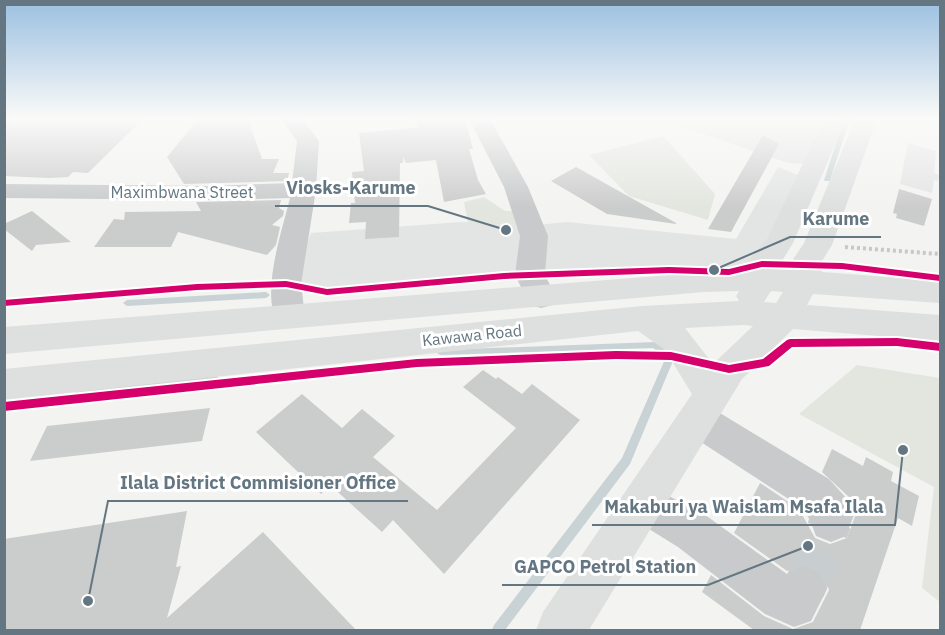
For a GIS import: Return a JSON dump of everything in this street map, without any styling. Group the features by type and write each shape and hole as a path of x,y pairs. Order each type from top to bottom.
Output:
{"main road":[{"path":"713,394 744,313 761,279 762,264 779,243 822,149"},
{"path":"561,630 713,394 785,317 807,276 806,264 818,245 855,149"},
{"name":"Kawawa Road","path":"4,341 761,279 940,292"},
{"name":"Kawawa Road","path":"4,385 642,318 744,313 940,328"},
{"path":"642,318 670,332 679,341 713,394"}],"street":[{"path":"289,316 286,284 304,190 307,149"},
{"path":"495,149 516,187 534,236 530,275 541,297"},
{"name":"Maximbwana Street","path":"4,191 209,193 304,190"},
{"path":"713,394 815,493 833,515 831,521"},
{"path":"643,502 693,532 781,598 794,604 804,589"}],"path":[{"path":"818,245 940,254"}],"shaded area":[{"path":"614,149 674,149 715,194 708,220 629,196 589,155"},
{"path":"746,149 811,149 805,164 788,163"},
{"path":"907,149 936,151 934,173 939,175 938,181 934,180 932,193 900,184"},
{"path":"778,167 798,175 760,254 745,267 533,279 438,279 338,291 286,292 311,233 461,222 527,226 567,222 736,239"},
{"path":"484,197 505,211 515,211 516,225 468,223 464,202"},
{"path":"857,365 940,378 940,602 922,588 934,487 799,414"}],"building":[{"path":"4,149 113,149 88,173 73,172 68,177 49,178 4,176"},
{"path":"174,149 258,149 262,159 279,159 273,173 289,173 287,181 184,184 167,157"},
{"path":"361,149 473,149 469,149 478,180 486,194 444,202 436,160 406,163 403,157 403,163 400,163 399,237 365,239 366,222 349,223 351,203 355,203 352,172 364,171"},
{"path":"755,149 776,149 731,232 708,229"},
{"path":"576,167 676,224 607,214 551,181"},
{"path":"899,189 932,199 924,226 896,218 897,214 893,213"},
{"path":"281,200 279,208 284,211 283,216 272,225 280,227 276,245 267,255 178,232 171,247 94,247 114,219 124,220 125,212 201,211 196,202"},
{"path":"32,211 71,242 36,245 32,251 4,229 4,224"},
{"path":"483,370 496,379 498,377 522,394 532,384 580,420 444,574 393,520 382,532 330,485 321,494 256,432 302,394 342,428 362,409 395,436 373,457 437,510 516,428 463,387"},
{"path":"210,408 202,441 30,461 47,426"},
{"path":"832,449 863,466 866,457 893,472 891,481 919,496 912,526 898,518 860,630 754,630 702,592 711,575 764,616 793,629 813,622 829,590 822,572 805,564 787,571 734,533 760,483 799,509 815,538 830,544 847,538 856,514 850,498 822,472"},
{"path":"187,511 176,567 181,566 167,618 263,532 356,630 4,630 4,539"}],"waterway":[{"path":"827,180 837,149"},
{"path":"127,303 266,295"},
{"path":"441,352 655,345 671,356 626,461 498,629"},
{"path":"80,393 214,379"}],"tunnel":[{"path":"804,589 831,521"}],"cycle path":[{"path":"4,303 197,287 286,284 327,292 504,276 669,270 729,272 762,264 842,266 940,278"},
{"path":"4,407 417,363 616,355 671,356 729,369 766,363 790,343 897,342 940,347"}],"place":[{"name":"Viosks-Karume","path":"506,230"},
{"name":"Karume","path":"714,270"},
{"name":"Makaburi ya Waislam Msafa Ilala","path":"903,450"},
{"name":"GAPCO Petrol Station","path":"808,546"},
{"name":"Ilala District Commisioner Office","path":"88,601"}]}
